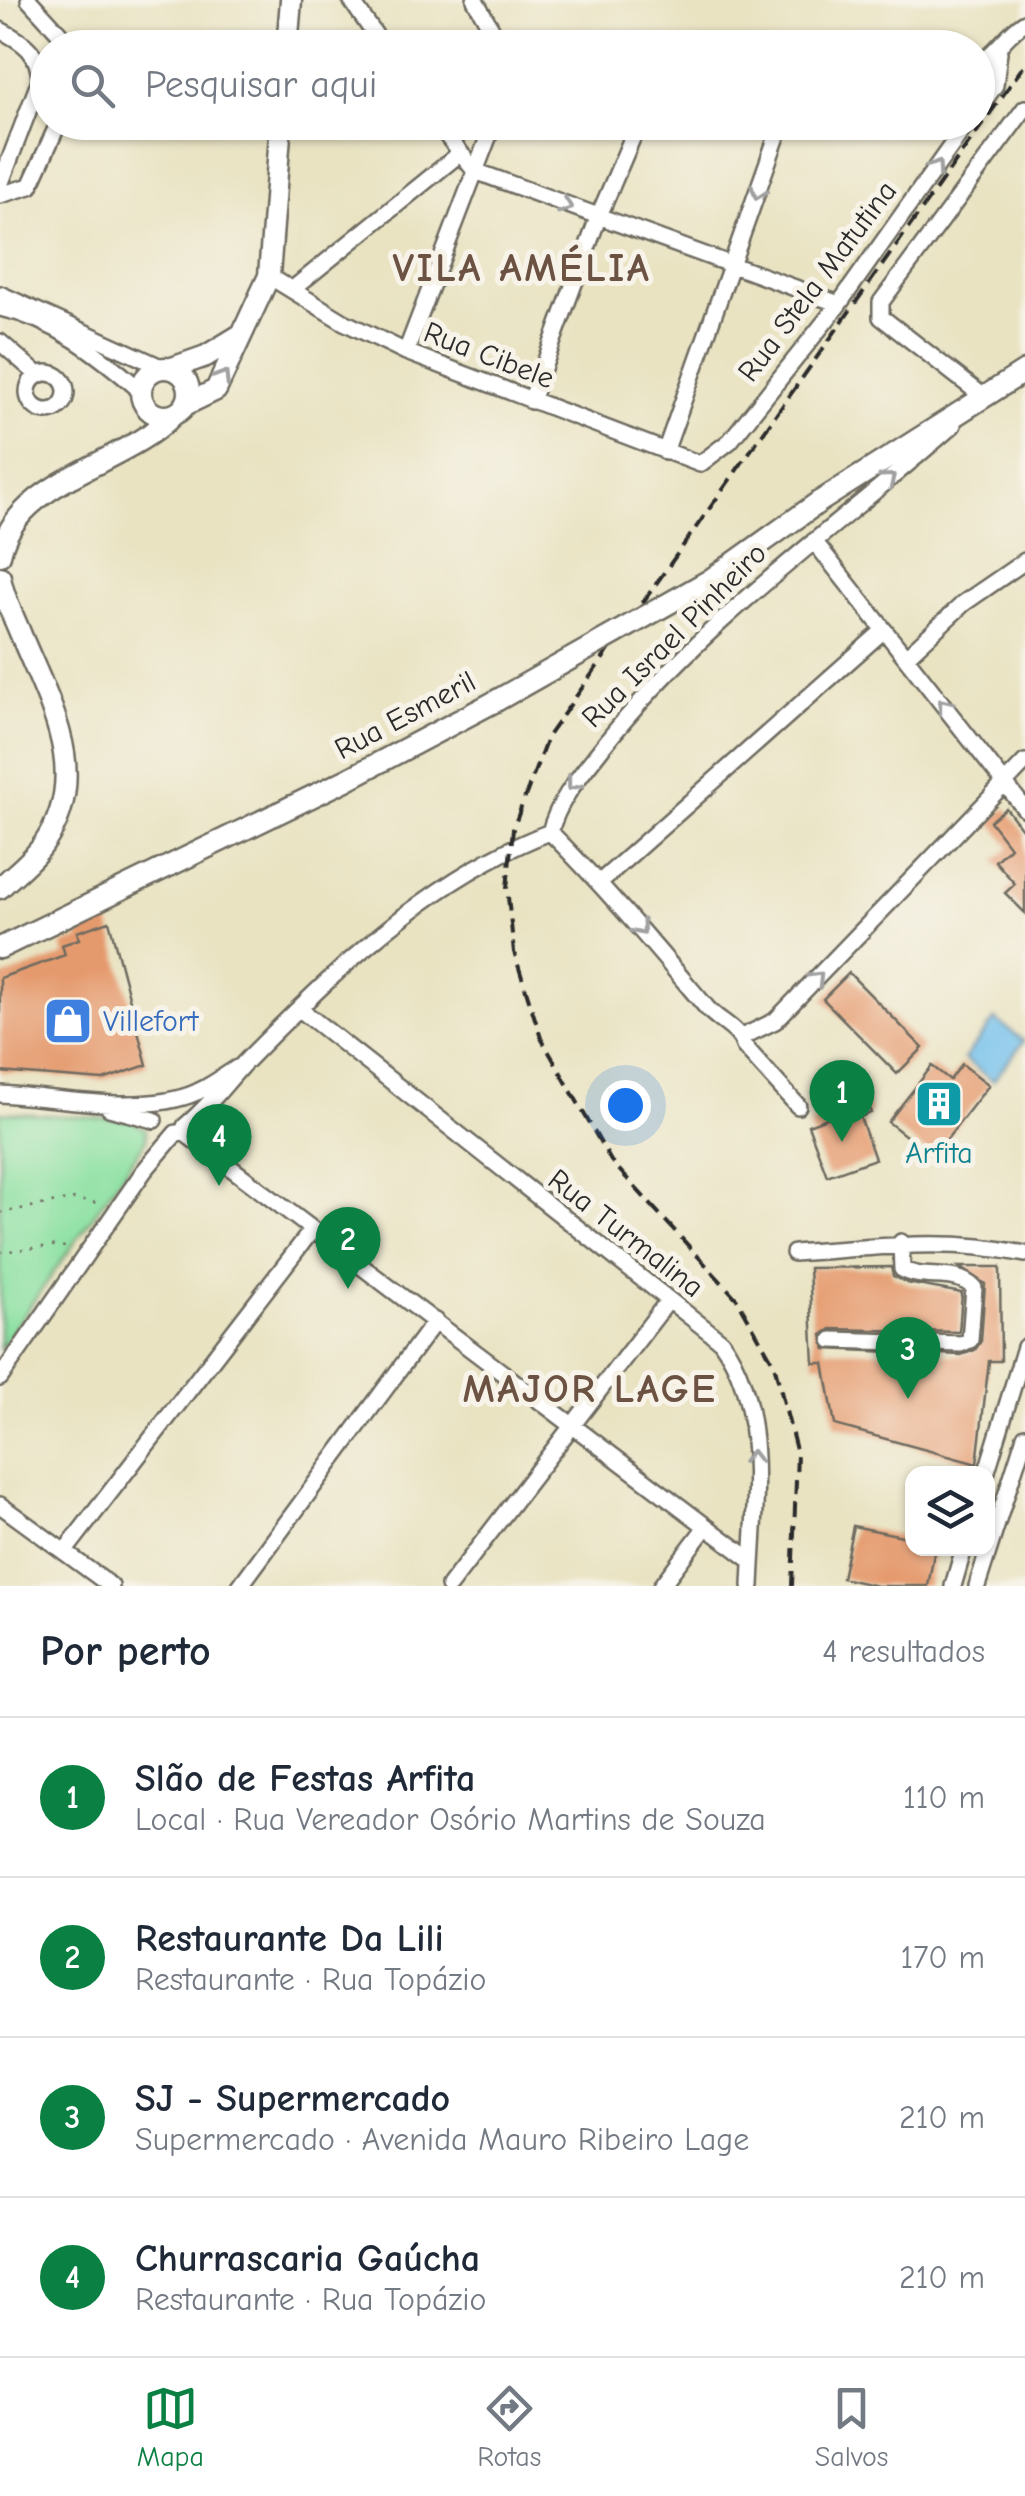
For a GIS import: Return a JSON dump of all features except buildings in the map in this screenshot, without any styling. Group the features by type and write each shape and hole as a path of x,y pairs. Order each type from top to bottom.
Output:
{"main road":[{"path":"288,30 291,0"},
{"path":"0,555 3,540 17,519 50,491 157,432 180,410 216,390 268,276 279,140"},
{"path":"119,453 136,430 141,396 151,372 206,356 242,334"},
{"path":"167,368 188,383 180,410"},
{"name":"Rua Israel Pinheiro","path":"984,397 1025,371"},
{"path":"141,396 150,411 180,410"},
{"name":"Rua Esmeril","path":"0,948 346,780 494,702 710,580 820,502 984,397"},
{"path":"0,578 66,743 66,777 52,830 42,848 0,888"}],"street":[{"path":"29,0 56,30"},
{"path":"351,0 372,30"},
{"path":"475,0 492,30"},
{"path":"995,85 999,52 1010,32 1025,22"},
{"path":"0,30 30,49"},
{"path":"995,54 999,52"},
{"path":"0,185 30,106"},
{"path":"984,397 881,318 881,302 1025,108"},
{"path":"0,195 30,186 51,140"},
{"path":"448,140 474,171 839,304"},
{"path":"406,352 487,140"},
{"path":"531,400 598,218 631,140"},
{"path":"664,452 776,140"},
{"name":"Rua Stela Matutina","path":"700,464 730,441 839,304 955,140"},
{"path":"294,288 458,154"},
{"name":"Rua Cibele","path":"268,276 294,288 344,322 406,352 700,464"},
{"path":"0,294 167,368"},
{"path":"0,308 56,328 98,354 141,396"},
{"path":"0,342 38,375"},
{"name":"Rua Israel Pinheiro","path":"550,832 558,804 626,716 814,541 984,397"},
{"path":"814,541 1025,809"},
{"path":"906,657 964,603 1023,568"},
{"path":"600,882 884,630"},
{"path":"742,1037 775,1022 1025,762"},
{"path":"0,1378 144,1171 181,1130 221,1096 245,1063 401,918 513,846 550,832 600,882 714,1016 742,1037 744,1046 798,1106"},
{"name":"Rua Turmalina","path":"301,1010 720,1341 740,1368 752,1418 751,1586"},
{"path":"144,1171 159,1105 196,1093 245,1063"},
{"path":"0,1094 103,1102 169,1100 186,1111 181,1130"},
{"path":"0,1103 118,1108 155,1123 165,1133 181,1130 576,1425 705,1528 752,1558"},
{"path":"65,1551 312,1230"},
{"path":"832,1340 961,1344 970,1340 974,1288 958,1278 912,1275 902,1269 901,1242"},
{"path":"794,1253 901,1242 971,1245 1025,1254"},
{"path":"449,1586 668,1300"},
{"path":"240,1586 435,1321"},
{"path":"988,1466 1025,1347"},
{"path":"977,1586 1025,1436"},
{"path":"0,1505 111,1586"},
{"path":"661,1586 705,1528"},
{"path":"953,1586 962,1556"}],"path":[{"path":"0,1213 72,1199 104,1204 116,1213"},
{"path":"0,1252 60,1245 84,1258"}],"green space":[{"path":"0,1112 130,1120 146,1129 146,1141 0,1349"}],"water":[{"path":"995,1019 1024,1041 993,1081 964,1059"}],"railway":[{"path":"995,106 1025,64"},
{"path":"792,1586 797,1454 774,1364 737,1299 611,1161 541,1038 514,952 507,888 513,829 548,736 971,140"}],"place":[{"name":"Villefort","path":"68,1021"},
{"name":"Arfita","path":"939,1104"},
{"name":"Slão de Festas Arfita","path":"842,1142"},
{"name":"Churrascaria Gaúcha","path":"219,1186"},
{"name":"Restaurante Da Lili","path":"348,1289"},
{"name":"SJ - Supermercado","path":"908,1399"}],"district":[{"name":"VILA AMÉLIA","path":"522,267"},
{"name":"MAJOR LAGE","path":"590,1388"}]}
